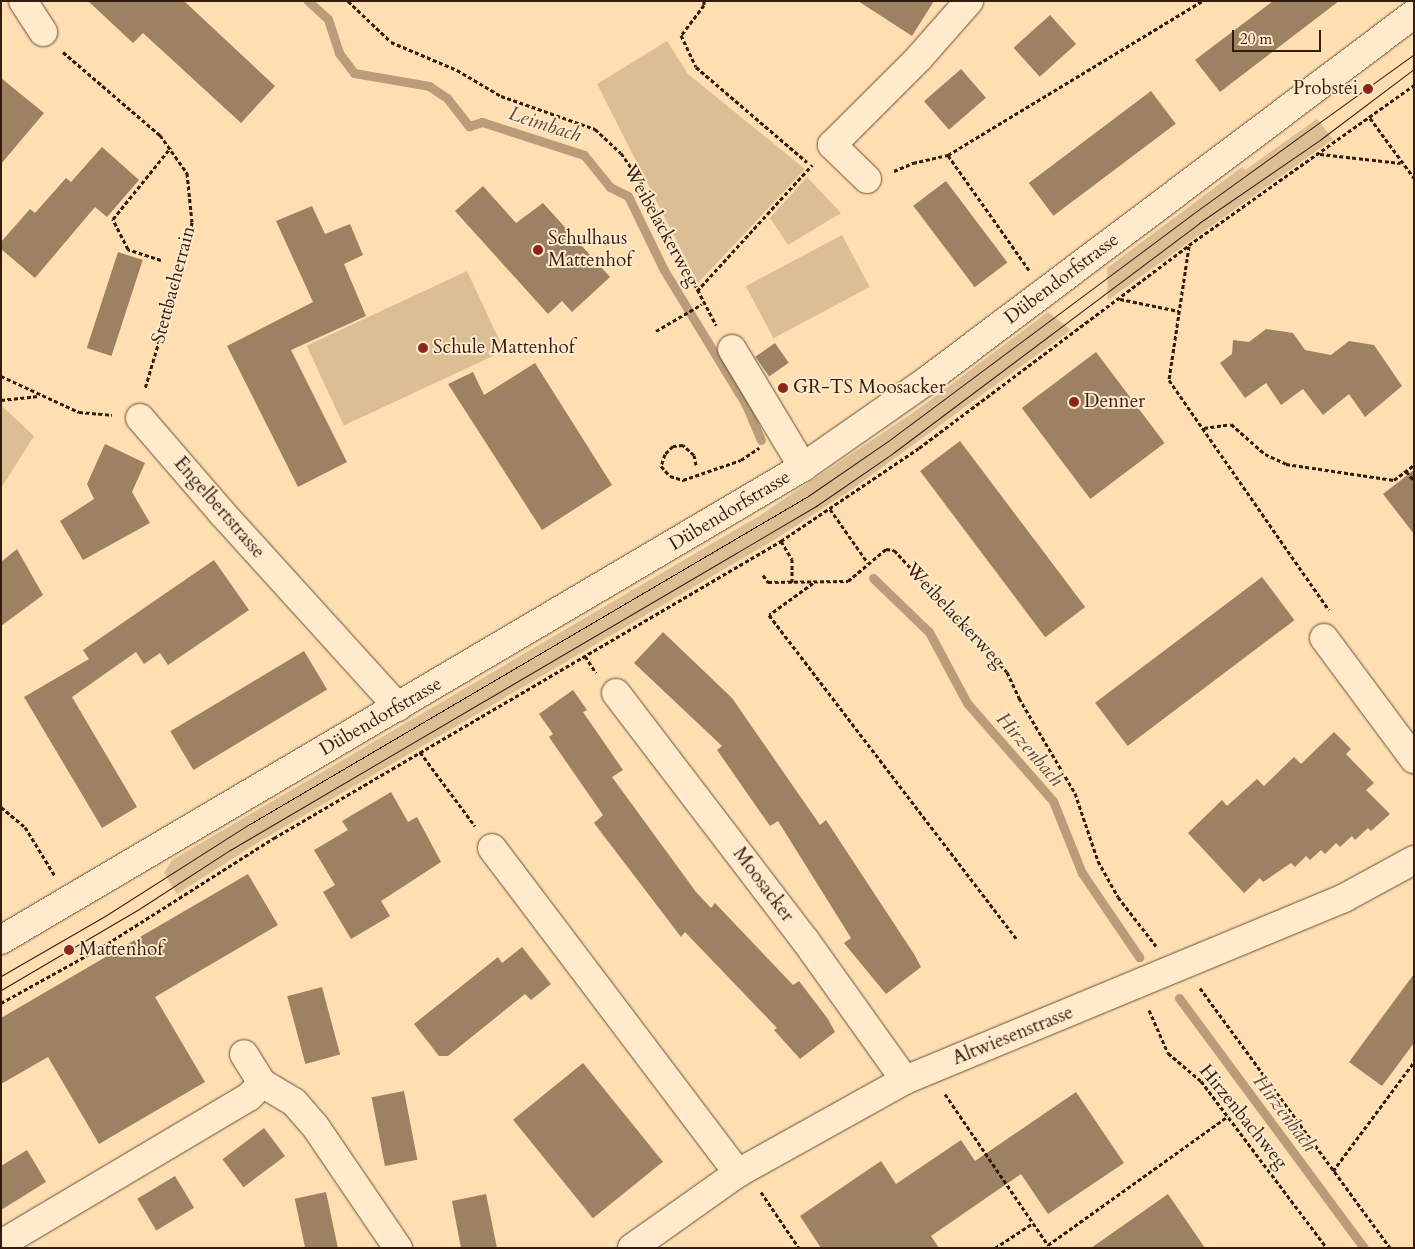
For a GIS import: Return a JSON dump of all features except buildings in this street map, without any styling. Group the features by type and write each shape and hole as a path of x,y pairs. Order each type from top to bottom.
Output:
{"street":[{"path":"23,1 43,32"},
{"path":"879,176 832,145 919,58 969,1"},
{"name":"Dübendorfstrasse","path":"1,940 803,467 929,379 1414,14"},
{"path":"732,349 803,467"},
{"name":"Engelbertstrasse","path":"140,418 222,513 398,707"},
{"path":"1324,638 1414,759"},
{"name":"Moosacker","path":"616,693 805,940 905,1080"},
{"path":"492,848 746,1178"},
{"name":"Altwiesenstrasse","path":"632,1248 905,1080 1171,972 1344,898 1414,860"},
{"path":"244,1054 262,1083 294,1102 315,1126 398,1248"},
{"path":"1,1244 249,1097 262,1083"}],"path":[{"name":"Weibelackerweg","path":"348,1 391,42 457,70 501,96 595,129 621,153 640,180 702,304 732,349"},
{"path":"704,1 681,35 696,67 812,165"},
{"path":"879,176 913,163 948,156 1202,1"},
{"name":"Stettbacherrain","path":"64,52 171,147 187,174 192,222 182,267 144,387 148,400 140,418"},
{"path":"1,1003 102,947 274,838 781,541 919,448 1189,245 1320,154 1414,85"},
{"path":"1370,118 1401,163 1414,178"},
{"path":"697,291 832,145"},
{"path":"161,260 128,249 113,220 171,147"},
{"path":"1320,154 1401,163"},
{"path":"948,156 1032,273"},
{"path":"1189,245 1169,380 1338,622 1324,638"},
{"path":"1119,298 1179,311"},
{"path":"656,331 702,304"},
{"path":"1,376 40,396 79,412 140,418"},
{"path":"1,400 40,396"},
{"path":"1204,428 1231,424 1265,454 1286,464 1394,480 1414,465"},
{"path":"696,465 694,455 683,445 673,446 664,454 661,466 670,476 684,480 741,460 783,433"},
{"path":"1406,471 1414,481"},
{"path":"830,509 868,563"},
{"path":"781,541 792,559 792,583"},
{"name":"Weibelackerweg","path":"763,575 768,582 813,583 848,581 886,549 894,550 1007,672 1019,698 1075,793 1098,862 1118,897 1161,952 1171,972"},
{"path":"813,583 769,615 1016,938"},
{"path":"420,752 492,848"},
{"path":"1,806 25,827 57,879"},
{"path":"88,946 102,947"},
{"path":"1196,982 1390,1248"},
{"name":"Hirzenbachweg","path":"1146,1001 1168,1053 1201,1081 1327,1248"},
{"path":"1333,1171 1414,1062"},
{"path":"939,1085 1048,1245 1228,1116"},
{"path":"746,1178 799,1248"},
{"path":"995,1248 1032,1223"}],"shaded area":[{"path":"667,41 688,74 805,169 698,283 597,84"},
{"path":"1317,119 1333,139 1108,300 1107,268 1242,167 1245,170"},
{"path":"807,177 841,213 788,245 770,218"},
{"path":"842,235 870,287 773,338 746,286"},
{"path":"467,271 504,351 344,426 307,346"},
{"path":"1048,312 1071,330 851,490 774,540 262,840 177,894 164,873 172,860 759,516 917,410"},
{"path":"1,405 34,436 1,488"}],"waterway":[{"name":"Leimbach","path":"308,1 328,19 339,53 354,73 429,86 447,98 469,126 482,122 584,155 610,187 628,196 664,270 746,405 761,440"},
{"name":"Hirzenbach","path":"873,578 929,632 967,703 1053,801 1082,873 1139,957"},
{"name":"Hirzenbach","path":"1179,998 1364,1248"}],"tram line":[{"path":"1,976 105,916 248,825 808,496 888,441 1191,215 1414,54"},
{"path":"1,990 139,909 230,850 816,506 893,453 1199,223 1321,139 1414,69"}],"place":[{"name":"Probstei","path":"1368,89"},
{"name":"Schulhaus Mattenhof","path":"538,250"},
{"name":"Schule Mattenhof","path":"423,348"},
{"name":"GR-TS Moosacker","path":"783,388"},
{"name":"Denner","path":"1074,402"},
{"name":"Mattenhof","path":"69,950"}]}
